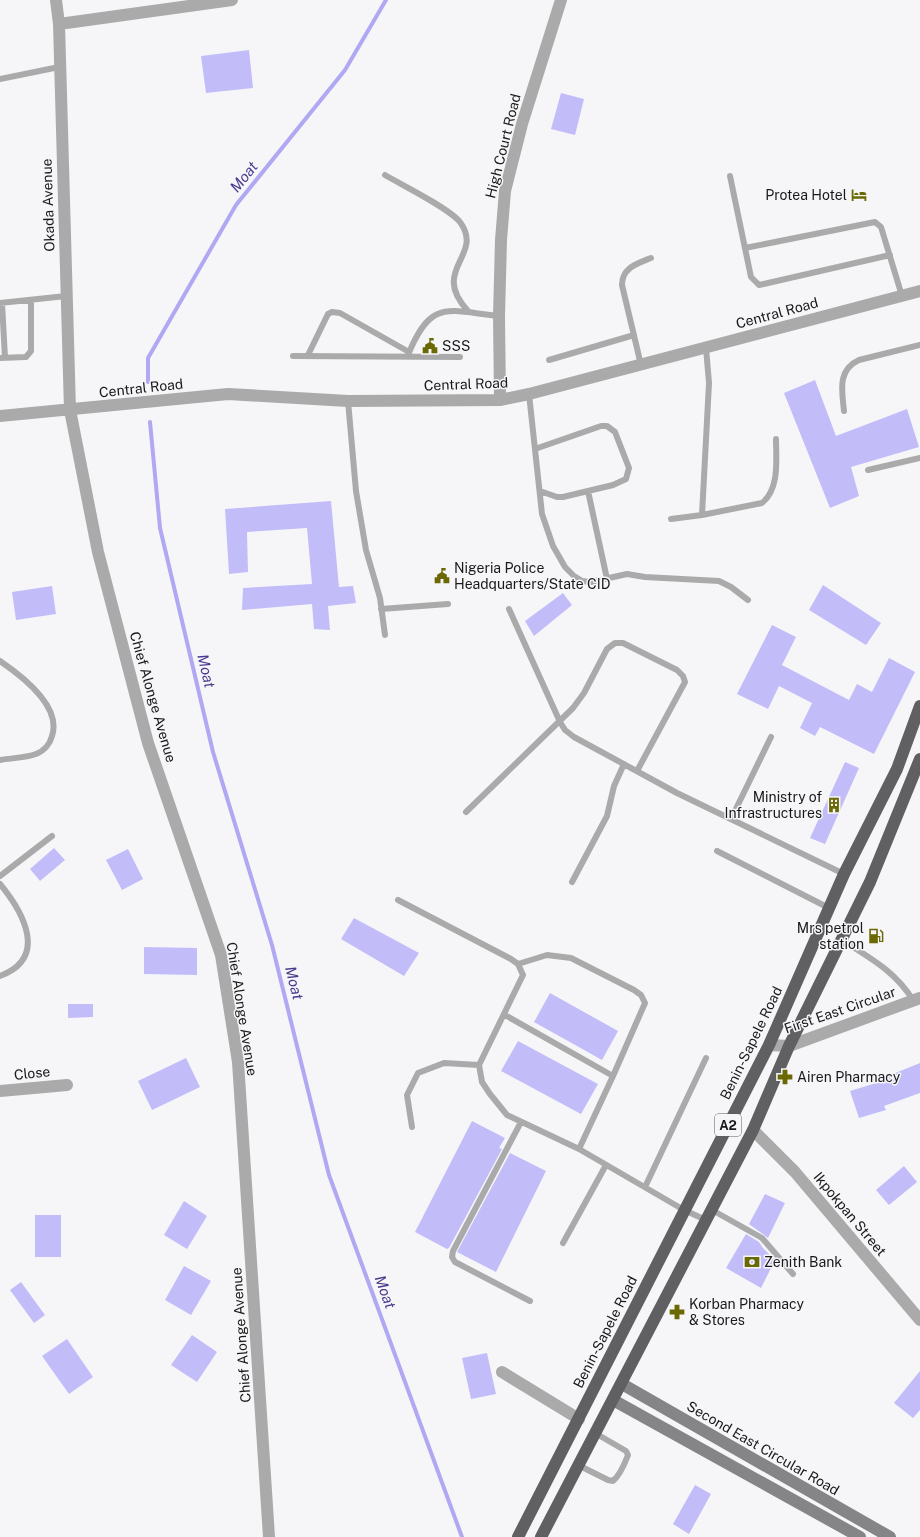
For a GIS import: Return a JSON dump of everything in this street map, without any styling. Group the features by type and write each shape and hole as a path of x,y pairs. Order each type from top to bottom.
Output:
{"highway":[{"name":"Benin-Sapele Road","path":"518,1537 769,1045 844,874 897,769 920,706"},
{"name":"A2","path":"540,1537 622,1384 753,1130 789,1046 870,882 920,759"}],"main road":[{"name":"Second East Circular Road","path":"622,1384 890,1537"},
{"name":"Second East Circular Road","path":"613,1400 860,1537"}],"street":[{"name":"Okada Avenue","path":"56,0 59,24 59,67 70,410"},
{"path":"59,24 232,0"},
{"name":"High Court Road","path":"500,400 499,316 501,240 505,192 522,124 561,0"},
{"name":"Central Road","path":"0,416 228,394 348,401 500,400 641,365 920,291"},
{"name":"Chief Alonge Avenue","path":"70,410 98,552 148,743 221,955 238,1062 269,1537"},
{"name":"First East Circular","path":"769,1045 789,1046 917,999"},
{"name":"Close","path":"0,1092 66,1085"},
{"name":"Ikpokpan Street","path":"753,1130 795,1172 920,1320"},
{"path":"502,1372 579,1419"}],"lane":[{"path":"0,79 59,67"},
{"path":"385,174 452,214 465,230 467,244 453,275 452,283 458,299 468,311"},
{"path":"730,176 751,277 756,284 761,286 890,255"},
{"path":"745,248 875,222 881,227 902,296"},
{"path":"641,365 622,285 622,278 625,272 632,266 651,258"},
{"path":"30,300 32,351 26,357 2,358 1,303 66,296"},
{"path":"408,354 422,327 433,316 443,311 468,311 499,316"},
{"path":"308,356 328,314 332,312 340,313 408,354"},
{"path":"549,360 634,335"},
{"path":"844,411 842,381 845,372 851,364 859,360 920,345"},
{"path":"702,515 709,383 706,348"},
{"path":"293,356 408,354 460,357"},
{"path":"529,394 542,514 553,546 565,567 582,581 591,582 627,574 645,577 719,581 731,587 748,600"},
{"path":"348,401 356,490 366,550 375,579 385,635"},
{"path":"535,449 600,426 607,426 613,429 629,468 628,476 621,482 613,485 557,497 540,491"},
{"path":"672,519 702,515 762,503 767,499 773,484 776,465 776,439"},
{"path":"868,470 920,458"},
{"path":"588,491 607,579"},
{"path":"381,609 448,604"},
{"path":"509,609 565,730 574,737 637,771 844,874"},
{"path":"466,812 560,722 584,693 607,649 615,643 623,643 677,670 683,676 685,682 637,771"},
{"path":"0,661 34,688 50,709 55,728 46,748 36,754 0,760"},
{"path":"731,819 771,737"},
{"path":"572,882 607,816 614,786 624,764"},
{"path":"0,876 52,836"},
{"path":"717,851 829,908"},
{"path":"0,884 19,910 28,939 23,958 17,967 0,976"},
{"path":"398,900 518,964 522,975 479,1065 482,1082 507,1115 579,1149 684,1210 709,1215 762,1238 793,1274"},
{"path":"842,940 894,975 917,999"},
{"path":"518,964 548,955 571,958 641,995 645,1003 579,1149"},
{"path":"504,1015 613,1076"},
{"path":"645,1187 706,1058"},
{"path":"412,1127 407,1095 418,1073 444,1063 479,1065"},
{"path":"521,1122 453,1251 452,1257 455,1262 530,1301"},
{"path":"563,1243 606,1165"},
{"path":"578,1465 608,1480 614,1481 616,1478 628,1455 626,1451 595,1433"}],"building":[{"path":"249,50 253,88 206,93 201,56"},
{"path":"561,93 584,99 575,135 551,129"},
{"path":"815,380 836,436 907,409 919,447 851,467 859,496 830,508 784,393"},
{"path":"331,501 339,587 353,586 356,603 328,606 330,630 314,629 312,604 242,610 243,588 312,584 307,528 247,532 248,572 229,574 225,509"},
{"path":"823,585 881,623 866,645 809,610"},
{"path":"52,586 56,614 16,620 12,592"},
{"path":"563,593 572,605 534,636 525,621"},
{"path":"772,625 796,637 782,665 849,700 857,684 872,692 889,658 915,672 874,754 820,727 815,736 800,728 812,703 779,686 768,709 737,694"},
{"name":"Ministry of Infrastructures","path":"845,762 859,768 825,844 810,838"},
{"path":"54,848 65,860 40,881 30,869"},
{"path":"128,849 143,879 122,890 106,860"},
{"path":"354,918 419,953 404,976 341,939"},
{"path":"144,947 197,948 197,975 144,974"},
{"path":"550,993 618,1031 602,1060 534,1022"},
{"path":"68,1004 93,1004 93,1017 68,1018"},
{"path":"518,1041 598,1084 581,1114 501,1071"},
{"path":"186,1058 200,1087 152,1110 138,1081"},
{"path":"920,1063 920,1093 884,1106 886,1110 859,1118 850,1091 889,1079 888,1076"},
{"path":"472,1121 505,1138 499,1148 502,1149 449,1248 447,1249 415,1232"},
{"path":"510,1153 546,1171 496,1272 457,1252"},
{"path":"904,1166 917,1182 889,1205 876,1190"},
{"path":"765,1194 785,1203 768,1238 749,1224"},
{"path":"184,1201 207,1216 187,1249 164,1235"},
{"path":"35,1215 61,1215 61,1257 35,1257"},
{"name":"Zenith Bank","path":"746,1234 759,1242 775,1260 761,1288 726,1268"},
{"path":"184,1266 211,1281 191,1315 165,1300"},
{"path":"21,1282 45,1315 34,1323 10,1290"},
{"path":"192,1335 217,1352 197,1382 171,1365"},
{"path":"67,1339 93,1377 69,1394 42,1356"},
{"path":"487,1353 496,1394 471,1399 462,1358"},
{"path":"920,1371 920,1410 913,1418 894,1403"},
{"path":"695,1485 711,1494 689,1534 673,1524"}],"waterway":[{"name":"Moat","path":"148,382 148,358 236,205 345,70 386,0"},
{"name":"Moat","path":"150,422 160,528 213,752 272,945 329,1175 462,1537"}],"place":[{"name":"Protea Hotel","path":"859,195"},
{"name":"SSS","path":"430,346"},
{"name":"Nigeria Police Headquarters/State CID","path":"442,576"},
{"name":"Ministry of Infrastructures","path":"834,805"},
{"name":"Mrs petrol station","path":"876,936"},
{"name":"Airen Pharmacy","path":"785,1077"},
{"name":"Zenith Bank","path":"752,1262"},
{"name":"Korban Pharmacy & Stores","path":"677,1312"}]}
